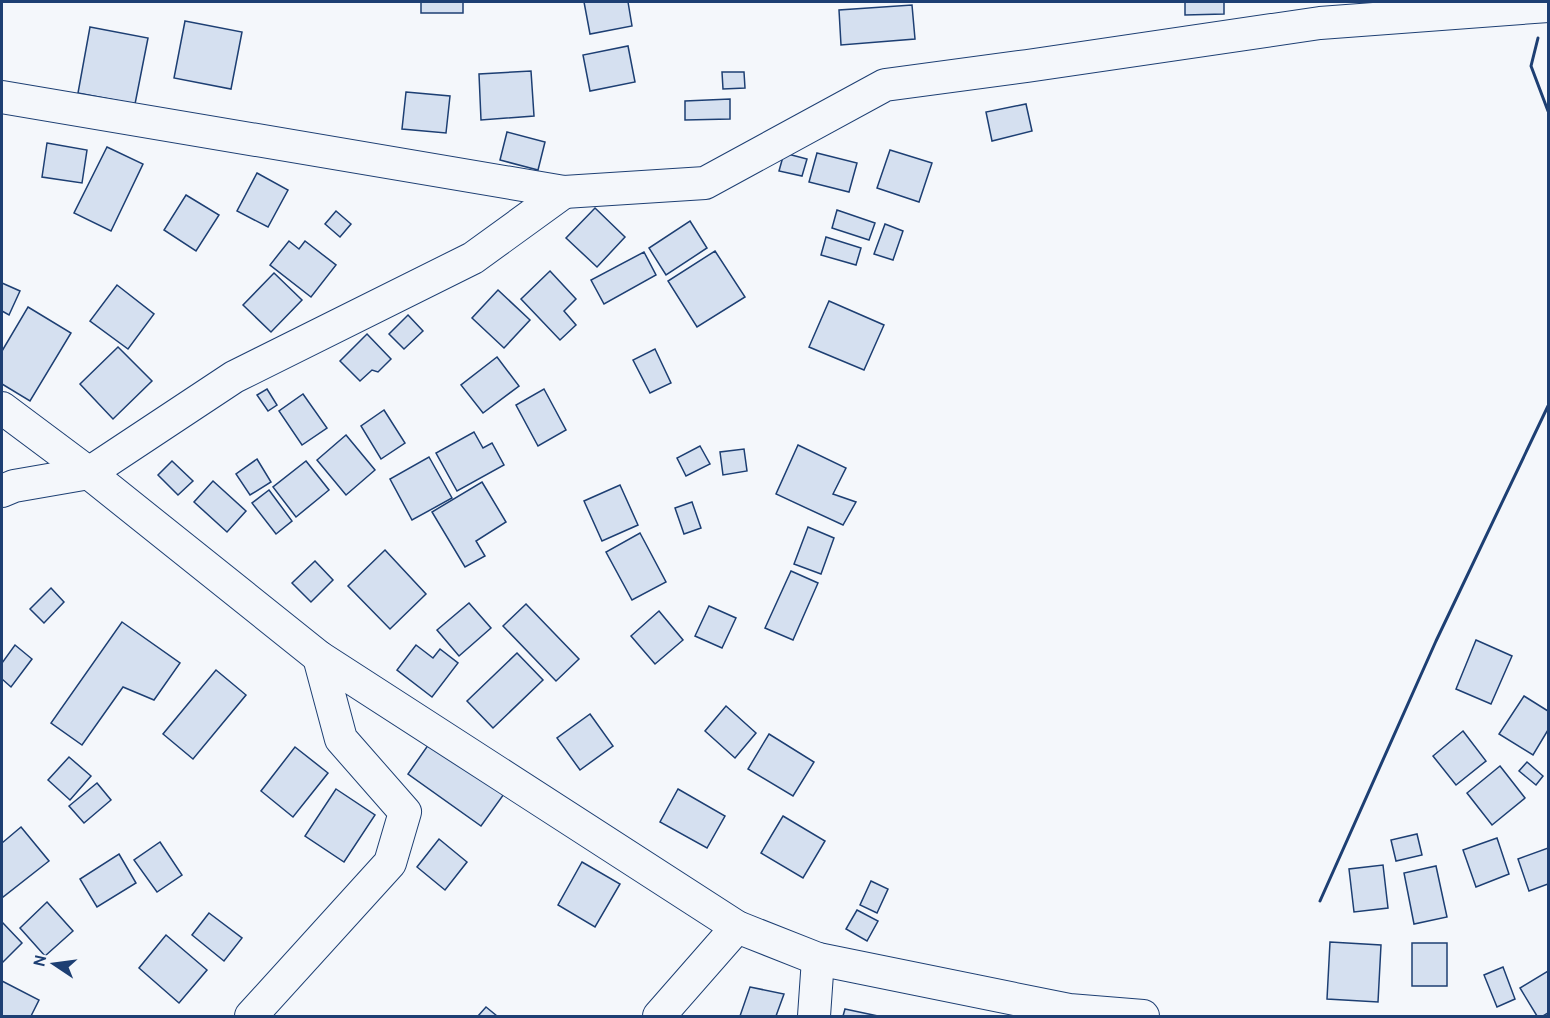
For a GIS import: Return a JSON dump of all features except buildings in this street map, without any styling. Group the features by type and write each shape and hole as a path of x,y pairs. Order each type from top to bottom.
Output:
{"street":[{"path":"2,97 564,192 705,183 885,85 1027,66 1320,12 1548,6"},
{"path":"2,491 14,486 89,473 234,377 473,258 564,192"},
{"path":"2,408 89,473 319,657 737,927 818,959 1069,1010 1143,1017"},
{"path":"251,1017 390,863 405,812 341,739 319,657"},
{"path":"659,1017 737,927"},
{"path":"814,1017 818,959"}],"wall":[{"path":"1538,38 1531,66 1548,111"},
{"path":"1320,901 1436,641 1548,406"}]}
